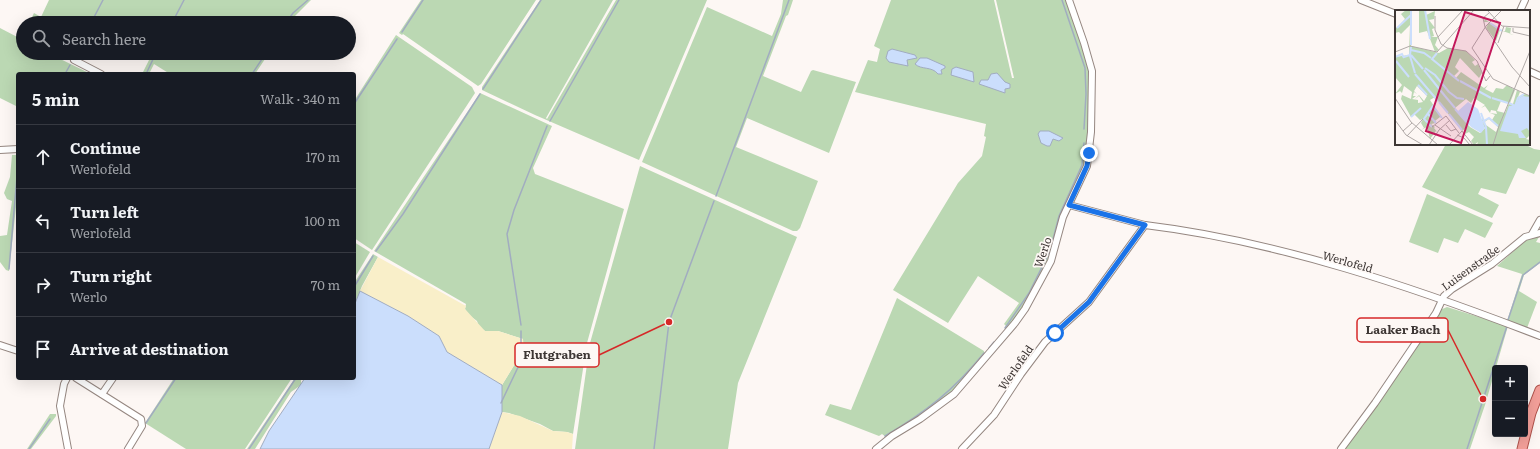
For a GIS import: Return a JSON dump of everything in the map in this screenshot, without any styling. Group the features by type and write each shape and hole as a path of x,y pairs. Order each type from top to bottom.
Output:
{"main road":[{"path":"1522,449 1529,420 1540,390"}],"street":[{"name":"Werlo","path":"876,449 954,394 1015,323 1025,309 1051,261 1063,217 1088,160 1092,71 1088,53 1069,0"},
{"path":"1361,0 1395,14"},
{"path":"1520,10 1525,0"},
{"path":"74,60 97,72"},
{"path":"1530,71 1540,76"},
{"path":"0,150 16,149"},
{"name":"Werlofeld","path":"1069,205 1145,225 1166,227 1237,241 1292,255 1443,300 1540,336"},
{"path":"1532,234 1540,220"},
{"name":"Werlofeld","path":"962,449 994,415 1021,374 1045,342 1089,302 1145,225"},
{"name":"Luisenstraße","path":"1341,449 1361,424 1443,300 1452,289 1492,264 1525,237 1540,233"},
{"path":"0,345 16,350"},
{"path":"66,380 60,406 68,449"},
{"path":"79,380 141,419 142,426 128,449"},
{"path":"102,394 112,380"}],"green space":[{"path":"49,0 311,0 295,16 41,16"},
{"path":"421,0 536,0 481,84 478,86 403,34 402,35 399,33"},
{"path":"540,0 613,0 546,118 547,119 616,0 707,0 639,160 535,115 482,90 482,87"},
{"path":"783,0 793,0 763,76 801,92 811,71 813,70 856,82 829,153 747,118 736,147 818,181 800,228 797,231 793,231 642,162 707,7 772,36 781,14"},
{"path":"891,0 994,0 1012,78 1014,78 996,0 1067,0 1089,69 1090,84 1087,157 1052,251 1043,268 1045,269 1024,306 1008,328 1004,324 1019,303 978,276 948,323 893,290 958,183 982,156 986,137 984,136 986,124 855,92 868,60 877,62 880,49 874,46"},
{"path":"34,13 39,16 32,16"},
{"path":"0,28 16,36 16,60 62,60 87,72 16,72 16,106 0,98"},
{"path":"396,35 472,87 475,93 372,250 356,239 356,98"},
{"path":"149,60 264,60 256,72 167,72 154,64 150,72 143,72"},
{"path":"480,93 552,126 533,168 535,174 624,209 587,343 573,434 553,431 540,424 502,412 502,385 521,354 523,339 498,331 485,331 479,327 477,321 469,315 465,309 466,304 374,251"},
{"path":"1445,145 1526,145 1540,150 1540,161 1534,174 1518,168 1506,194 1481,188 1478,194 1499,205 1492,218 1422,187"},
{"path":"12,155 16,155 16,207 9,271 6,270 0,262 0,236 7,235 12,201 7,199 4,193 10,177"},
{"path":"640,166 797,237 738,383 728,449 575,449 590,343"},
{"path":"1427,194 1493,223 1485,238 1465,229 1458,243 1444,238 1438,253 1409,242"},
{"path":"1539,237 1536,242 1540,243 1540,263 1524,275 1519,291 1537,302 1527,328 1507,321 1522,274 1497,266 1526,240"},
{"path":"356,243 370,252 356,276"},
{"path":"373,254 378,257 362,286 356,301 356,280"},
{"path":"897,298 984,351 985,355 953,391 886,437 882,434 879,436 825,415 830,404 851,410"},
{"path":"1447,307 1508,326 1497,365 1492,365 1492,381 1470,449 1343,449 1363,426 1440,310"},
{"path":"173,380 291,380 245,449 186,449 145,423"},
{"path":"294,380 301,380 301,385 291,392 255,449 247,449"},
{"path":"50,414 56,414 56,416 31,449 27,449"}],"sand":[{"path":"378,257 466,306 465,309 485,331 498,331 523,339 524,349 502,385 447,352 439,336 408,316 360,291"},
{"path":"502,412 520,416 553,431 573,434 572,449 489,449"}],"water":[{"path":"892,49 915,55 917,58 907,60 908,66 889,62 886,58 888,51"},
{"path":"920,58 927,58 945,66 945,68 941,70 942,74 938,74 933,70 917,66 915,64"},
{"path":"956,67 973,72 974,82 951,75 952,69"},
{"path":"997,73 1005,82 1010,84 1010,88 1005,89 1005,93 979,84 981,80 988,80 991,74"},
{"path":"1040,131 1049,131 1063,138 1059,141 1053,139 1050,146 1047,146 1041,143 1038,134"},
{"path":"360,291 408,316 439,336 447,352 502,385 502,412 489,449 260,449 269,431 304,380 356,380 356,301"}],"waterway":[{"path":"95,16 103,0"},
{"path":"176,16 184,0"},
{"path":"291,16 308,0"},
{"path":"402,32 423,0"},
{"path":"483,89 541,0"},
{"path":"550,121 619,0"},
{"path":"716,196 789,0"},
{"path":"1062,0 1085,68 1086,94 1084,129"},
{"path":"356,101 397,39"},
{"path":"147,72 153,60"},
{"path":"253,72 261,60"},
{"path":"66,72 70,65"},
{"path":"376,251 403,214 480,94"},
{"path":"521,325 507,234 514,210 547,126"},
{"path":"1005,328 1029,293 1050,251 1059,216 1082,165 1084,143"},
{"path":"9,269 16,188"},
{"path":"654,449 669,322 714,201"},
{"path":"356,284 373,256"},
{"path":"1508,320 1523,275 1540,262"},
{"path":"1467,449 1507,326"},
{"path":"501,403 521,361 521,331"},
{"path":"989,348 994,342"},
{"path":"885,436 914,418 939,399 962,378 984,353"},
{"path":"146,423 175,380"},
{"path":"249,449 295,380"},
{"path":"29,449 50,419"}],"place":[{"name":"Flutgraben","path":"669,322"},
{"name":"Laaker Bach","path":"1483,399"}],"route":[{"path":"1055,333 1089,302 1145,225 1136,221 1069,205 1087,166 1089,153"}]}
